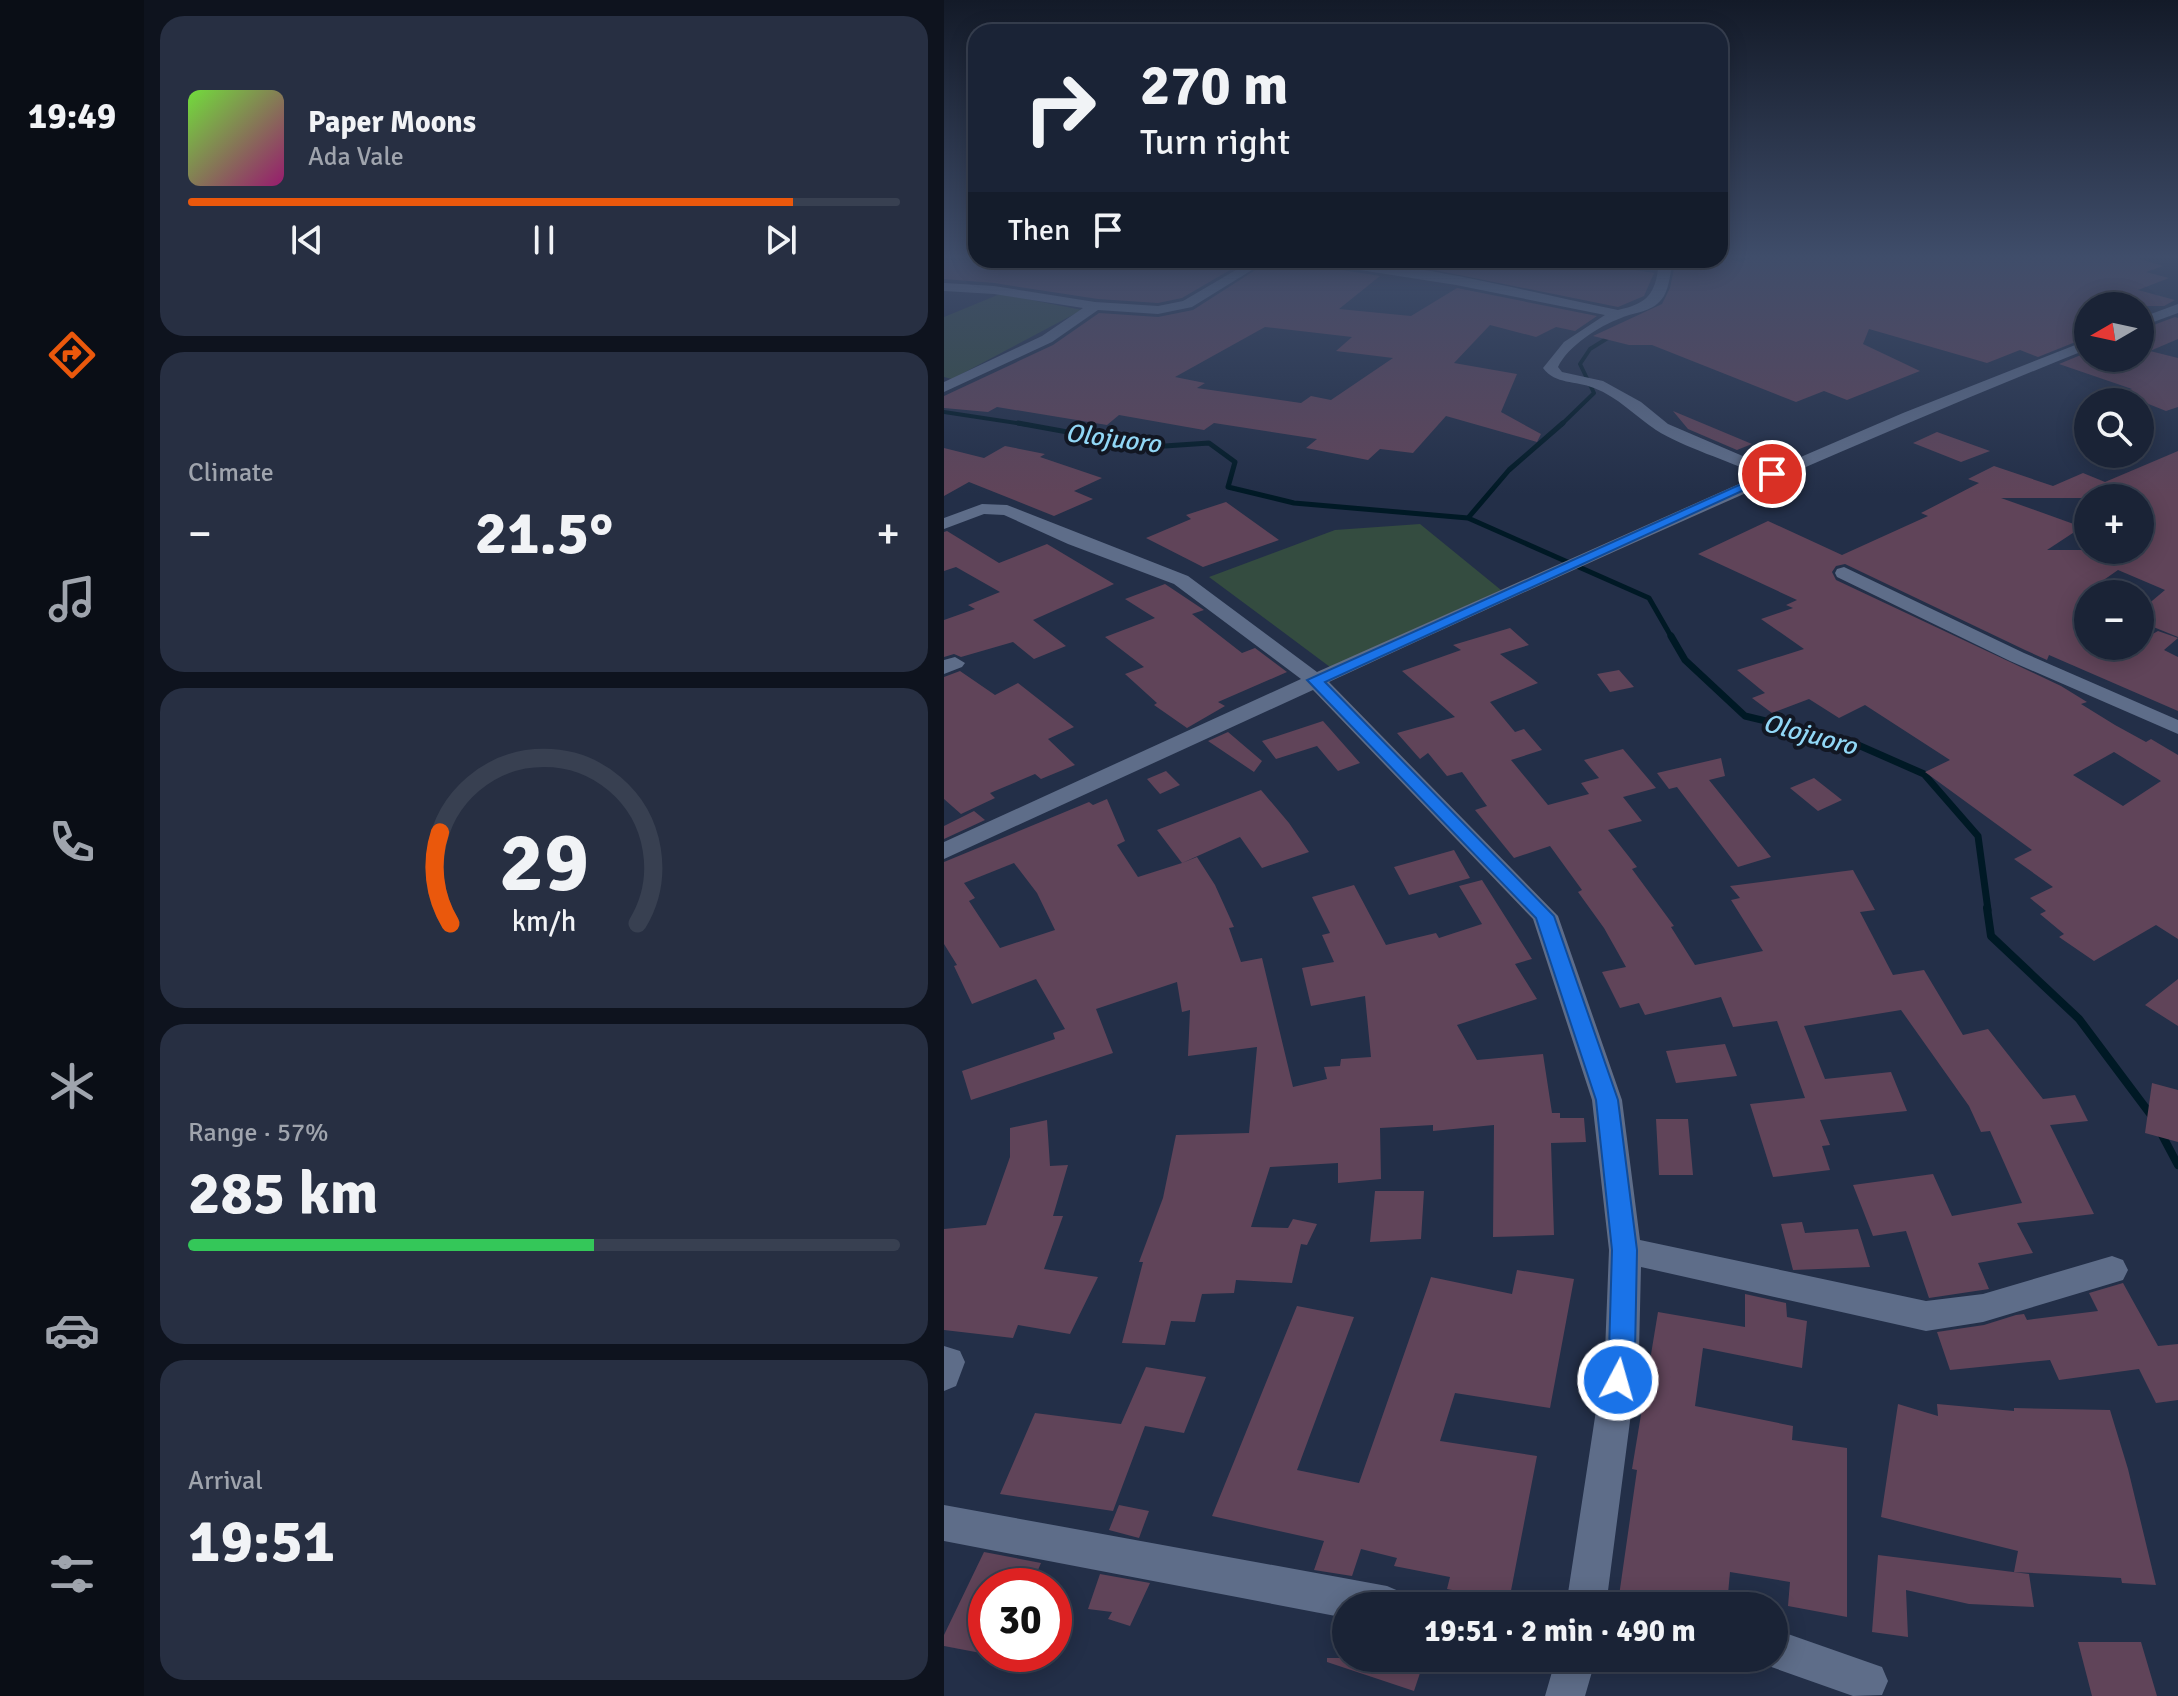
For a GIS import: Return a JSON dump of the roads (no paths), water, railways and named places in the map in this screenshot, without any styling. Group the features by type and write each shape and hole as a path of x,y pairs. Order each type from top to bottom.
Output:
{"street":[{"path":"944,388 1053,335"},
{"path":"1585,335 1552,360 1550,368 1557,375 1590,382 1636,405 1662,427 1772,474"},
{"path":"944,851 1573,562 1772,474 2074,350"},
{"path":"944,524 982,509 1007,510 1074,540 1181,580 1315,680 1545,916 1607,1100 1625,1250 1622,1352 1588,1592"},
{"path":"1844,573 2017,657 2178,728"},
{"path":"1625,1250 1926,1316 1983,1308 2112,1270"},
{"path":"944,1361 948,1362 944,1375"},
{"path":"944,1523 1332,1596"},
{"path":"1788,1654 1868,1681"},
{"path":"1565,1696 1572,1672"}],"waterway":[{"path":"1561,425 1594,393 1580,364 1590,349 1611,336"},
{"name":"Olojuoro","path":"944,412 1029,425"},
{"name":"Olojuoro","path":"1018,423 1029,425"},
{"path":"1468,518 1509,470 1563,423"},
{"name":"Olojuoro","path":"1029,425 1150,447 1209,443 1235,462 1228,487 1294,503 1468,518"},
{"name":"Olojuoro","path":"1468,518 1649,598 1672,638"},
{"name":"Olojuoro","path":"1671,636 1685,660 1745,716 1849,741 1924,774 1978,836 1988,910"},
{"name":"Olojuoro","path":"1987,908 1991,936 2079,1019 2151,1115"},
{"name":"Olojuoro","path":"2161,1133 2178,1165"}]}
